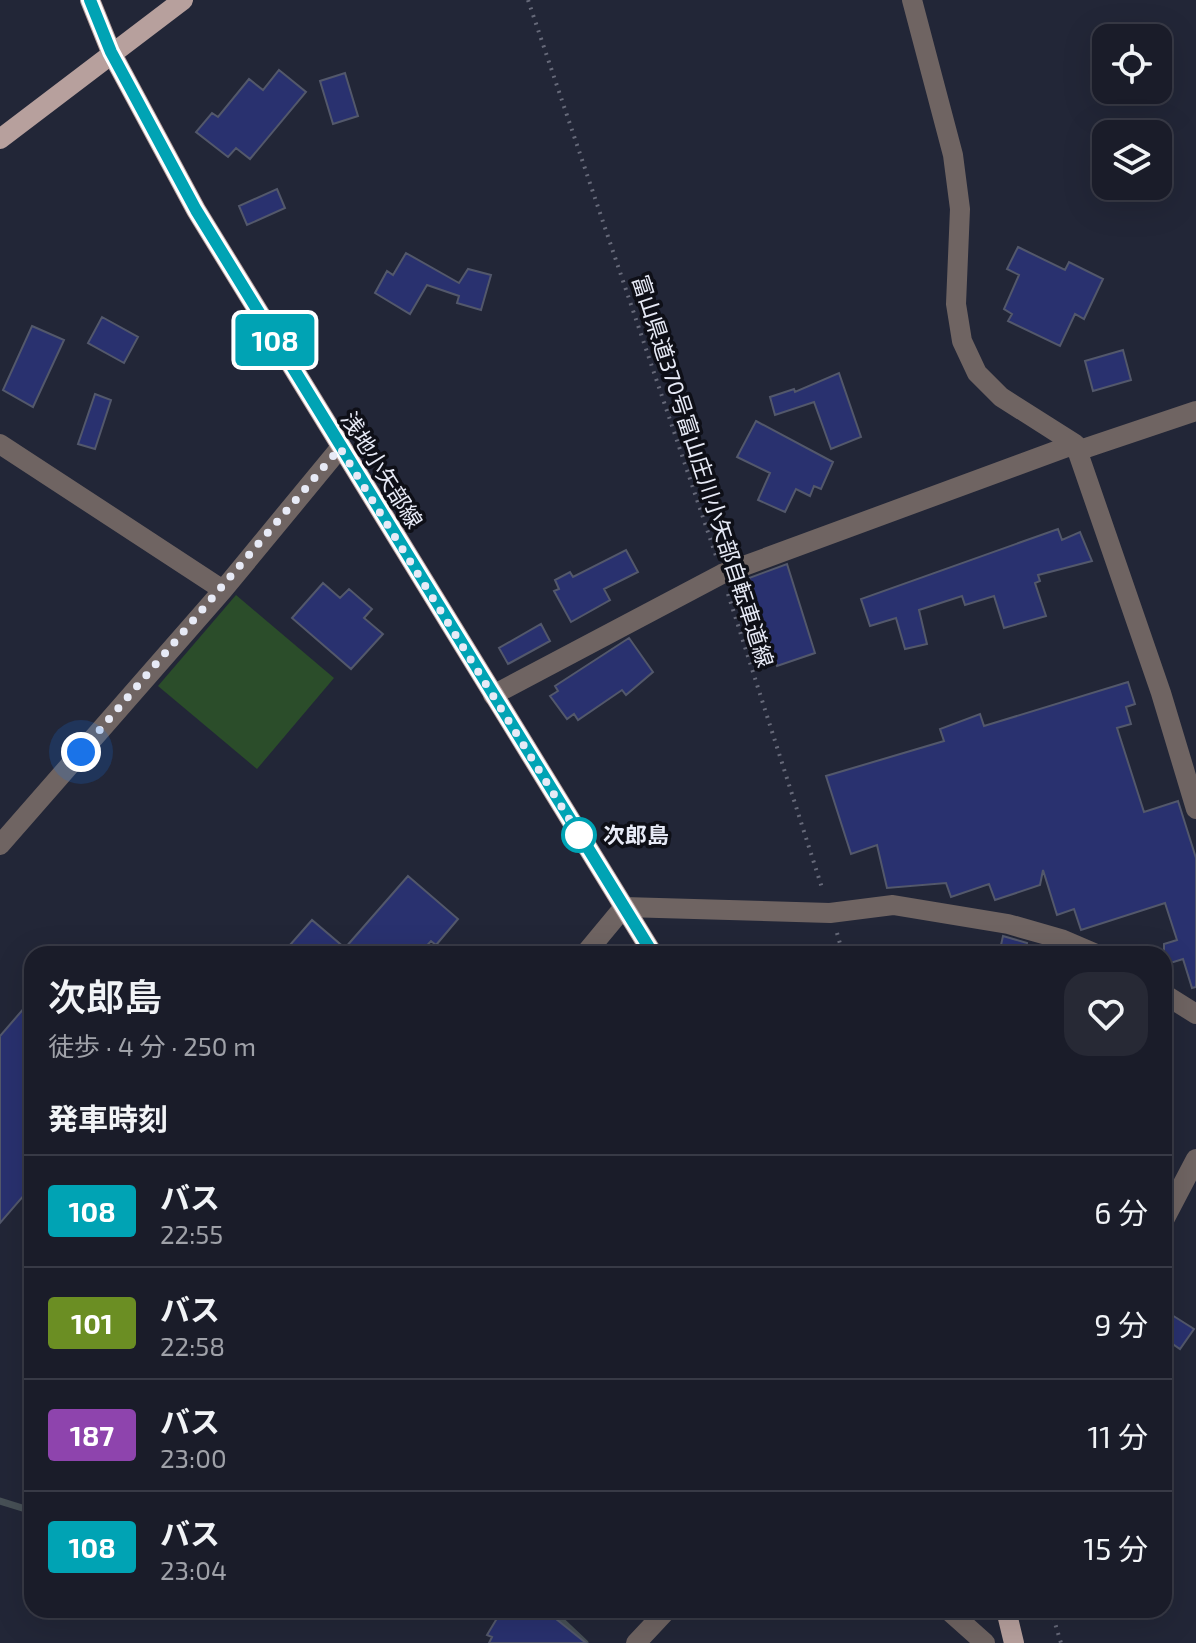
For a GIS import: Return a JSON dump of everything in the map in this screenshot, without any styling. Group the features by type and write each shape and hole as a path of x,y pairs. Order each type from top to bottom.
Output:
{"main road":[{"name":"浅地小矢部線","path":"90,0 111,52 196,210 648,946"},
{"path":"0,139 183,0"},
{"path":"1008,1618 1014,1643"}],"street":[{"path":"912,0 953,155 960,209 956,304 962,341 977,373 1001,397 1076,448 1161,693 1196,809"},
{"path":"493,695 722,574 1076,448 1196,411"},
{"path":"0,444 223,590"},
{"path":"0,845 223,590 340,448"},
{"path":"592,946 624,907 830,913 893,905 1008,924 1077,946"},
{"path":"1172,999 1196,1014"},
{"path":"1172,1205 1196,1159"},
{"path":"636,1643 659,1618"},
{"path":"957,1618 985,1643"}],"path":[{"name":"富山県道370号富山庄川小矢部自転車道線","path":"528,0 722,574 840,946"},
{"path":"1053,1618 1061,1643"}],"green space":[{"path":"236,595 334,678 257,769 158,686"}],"building":[{"path":"279,70 306,92 250,159 236,148 228,157 196,132 212,113 218,117 249,79 263,90"},
{"path":"345,73 358,116 333,124 320,81"},
{"path":"277,189 285,208 247,225 239,206"},
{"path":"1018,247 1065,270 1069,262 1103,279 1084,319 1075,314 1060,346 1008,321 1012,314 1004,309 1019,275 1007,269"},
{"path":"406,253 459,283 468,269 491,275 481,310 457,303 459,296 427,285 410,314 375,293 387,271 393,275"},
{"path":"102,317 138,337 124,363 88,343"},
{"path":"32,326 64,340 33,407 3,390"},
{"path":"1123,350 1131,380 1093,391 1085,361"},
{"path":"839,373 861,437 831,449 814,402 775,415 770,397 794,389 795,392"},
{"path":"95,394 111,400 95,449 78,444"},
{"path":"756,421 833,462 821,489 814,486 810,496 796,489 785,512 758,500 770,473 737,457"},
{"path":"1058,529 1062,540 1080,532 1092,561 1038,575 1040,581 1035,583 1046,616 1004,628 994,596 965,605 962,596 919,610 927,644 905,649 896,618 870,626 861,599"},
{"path":"626,550 638,572 604,589 610,600 571,622 554,591 559,589 555,580 570,572 573,577"},
{"path":"787,564 815,653 777,666 749,578"},
{"path":"323,583 340,598 349,589 372,609 364,618 383,634 351,669 292,618"},
{"path":"541,624 550,641 508,664 499,648"},
{"path":"629,638 653,672 626,695 622,690 578,720 574,714 567,719 550,696 558,691 555,686"},
{"path":"1128,682 1135,704 1126,707 1131,724 1117,728 1144,812 1178,801 1196,858 1196,987 1192,988 1183,959 1172,962 1172,946 1164,946 1177,940 1165,903 1081,930 1074,909 1057,915 1043,870 1040,885 995,900 989,884 951,897 946,883 887,888 877,845 851,854 826,776 944,741 940,729 980,714 984,726"},
{"path":"408,876 458,919 436,945 431,941 426,946 347,946"},
{"path":"312,920 343,946 289,946"},
{"path":"1003,936 1027,943 1026,946 1001,946"},
{"path":"24,1008 24,1195 0,1223 0,1036"},
{"path":"1172,1315 1194,1329 1180,1349 1172,1344"},
{"path":"497,1618 557,1618 586,1643 489,1643 492,1637 487,1635"}],"waterway":[{"path":"0,1501 24,1508"},
{"path":"558,1618 585,1643"}],"bus line":[{"name":"108","path":"90,0 111,52 196,210 648,946"}],"place":[{"name":"次郎島","path":"579,835"}],"route":[{"path":"81,752 223,590 340,448 579,835"}]}
